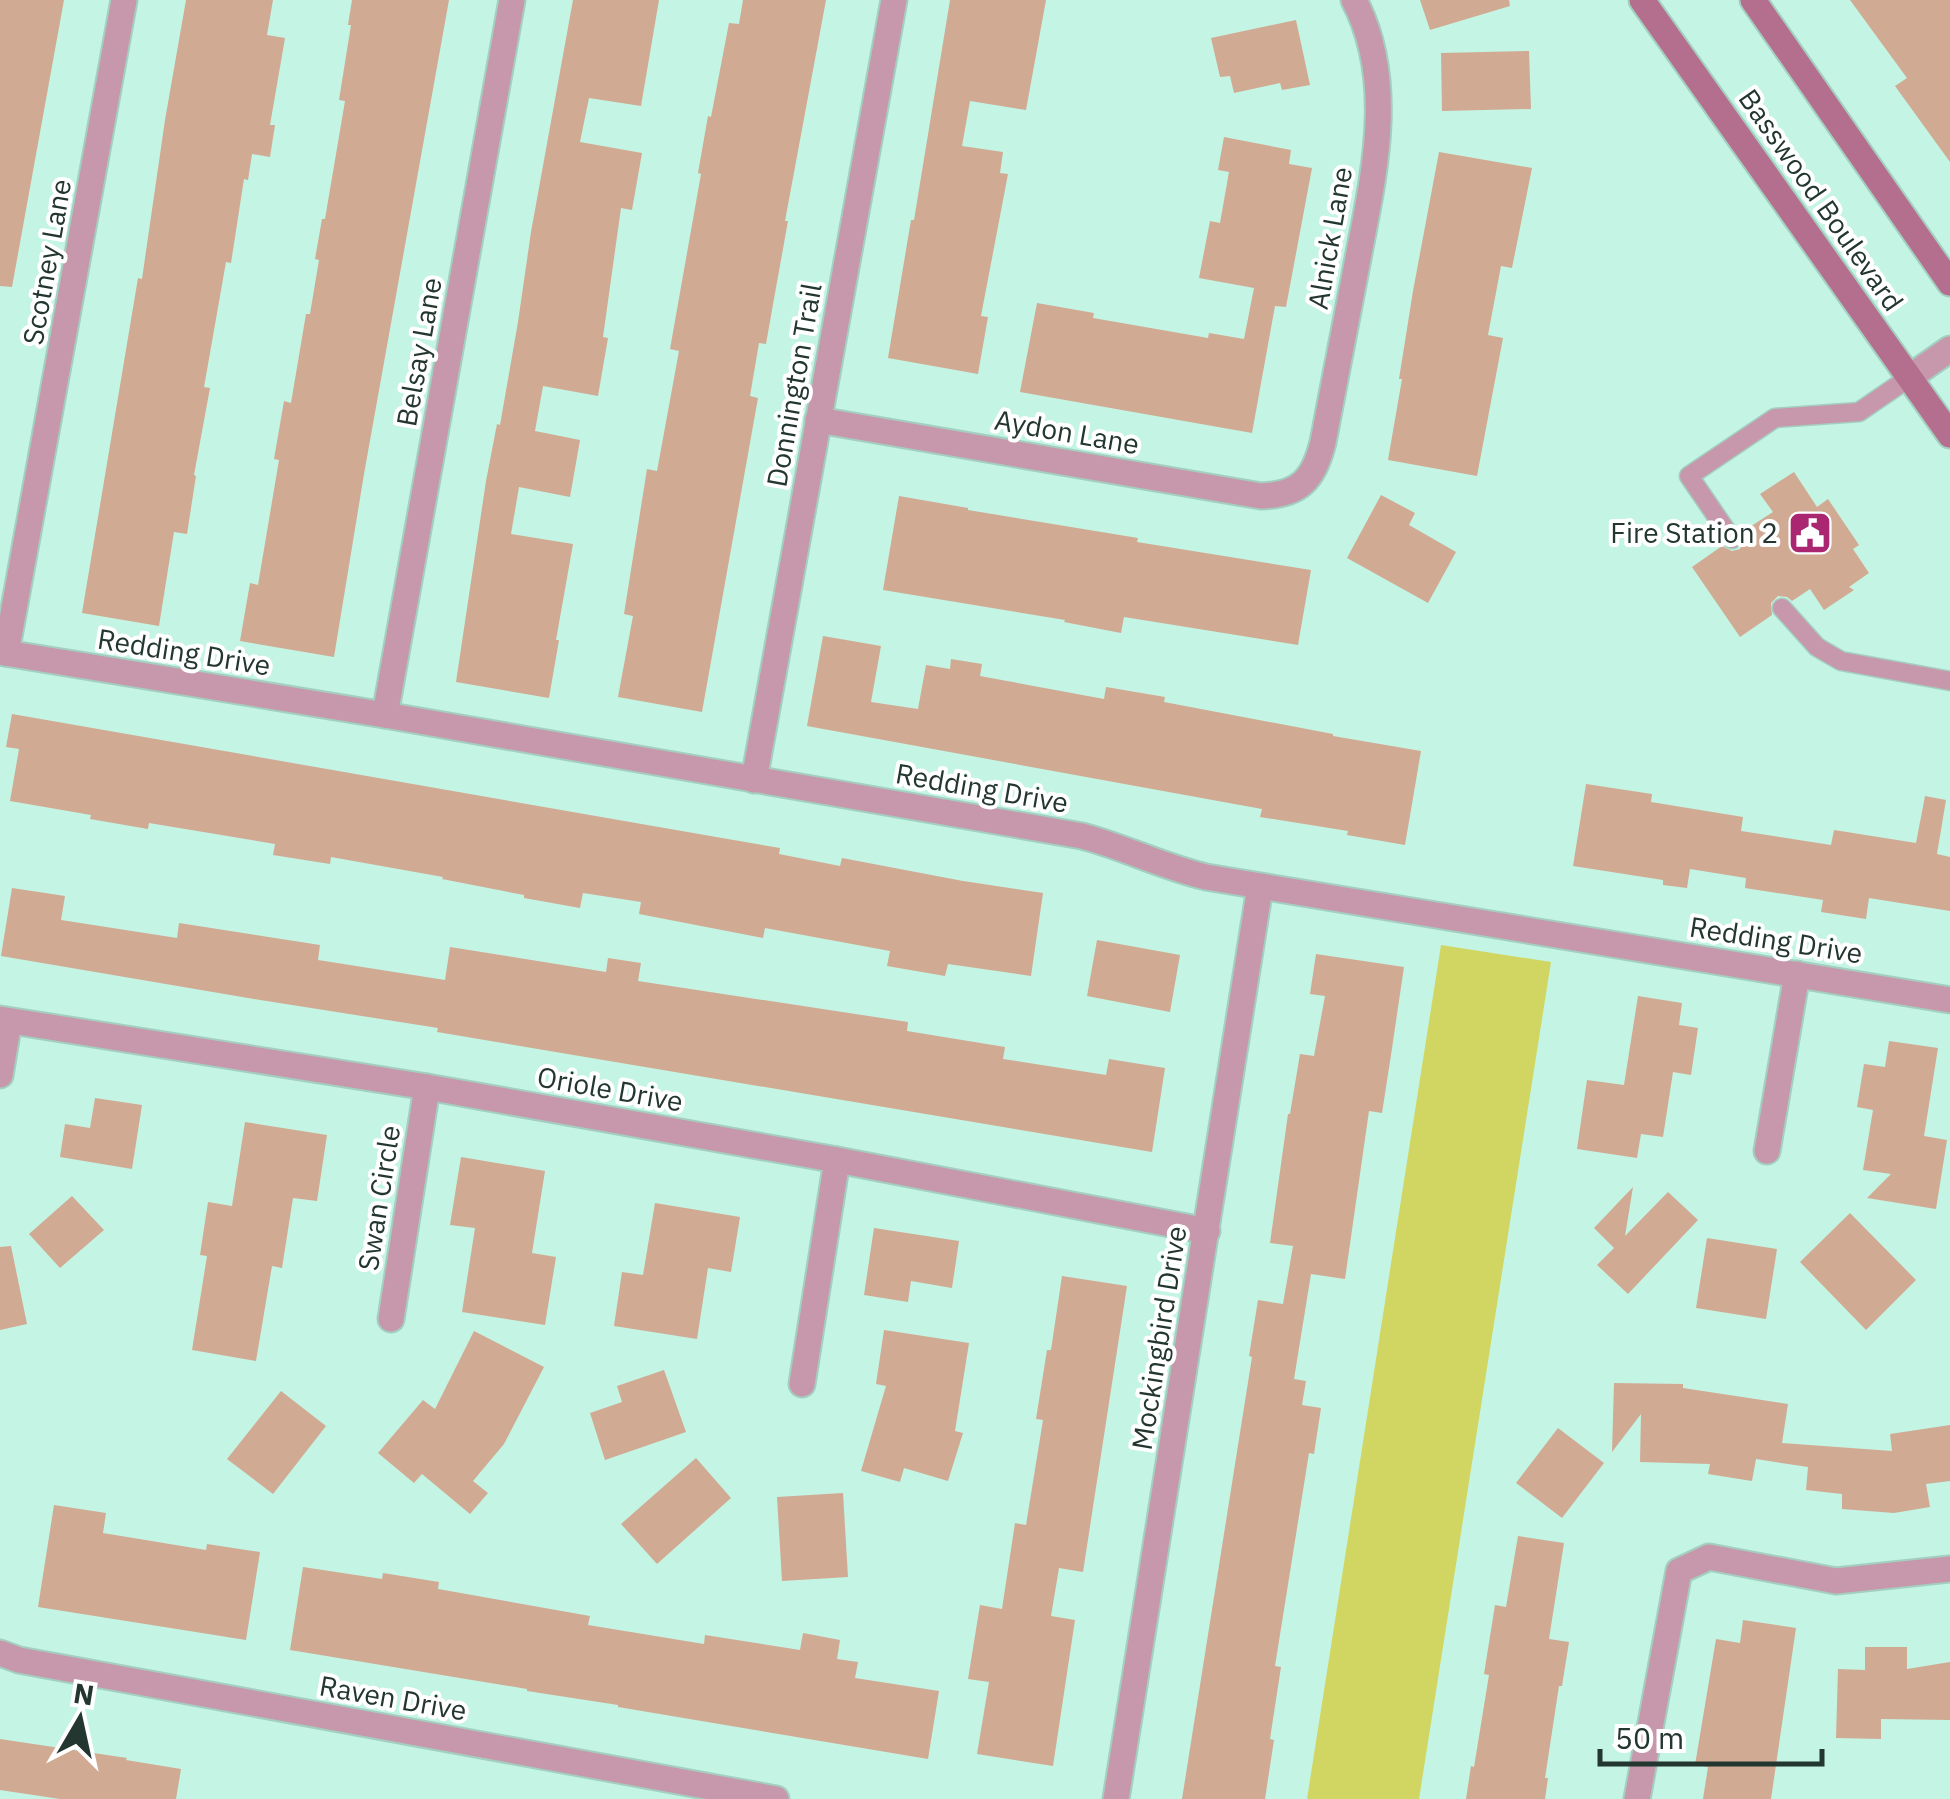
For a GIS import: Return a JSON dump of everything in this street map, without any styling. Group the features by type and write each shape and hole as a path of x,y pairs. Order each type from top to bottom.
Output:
{"main road":[{"name":"Basswood Boulevard","path":"1642,0 1950,435"},
{"name":"Basswood Boulevard","path":"1754,0 1950,284"}],"street":[{"name":"Scotney Lane","path":"3,653 124,0"},
{"name":"Belsay Lane","path":"386,715 512,0"},
{"name":"Donnington Trail","path":"754,780 894,0"},
{"name":"Alnick Lane","path":"1304,483 1312,473 1323,442 1376,148 1375,60 1354,0"},
{"path":"1910,377 1950,350"},
{"name":"Aydon Lane","path":"818,420 1261,496 1278,496 1304,483"},
{"name":"Redding Drive","path":"3,653 1082,836 1128,849 1183,872 1950,1000"},
{"name":"Mockingbird Drive","path":"1116,1799 1260,886"},
{"path":"1767,1151 1798,974"},
{"path":"0,1076 4,1020"},
{"name":"Oriole Drive","path":"4,1020 427,1087 1207,1231"},
{"name":"Swan Circle","path":"391,1319 427,1087"},
{"path":"802,1384 837,1160"},
{"path":"1638,1799 1679,1571 1709,1557 1836,1581 1950,1569"},
{"name":"Raven Drive","path":"0,1653 19,1660 776,1799"}],"lane":[{"path":"1732,539 1689,476 1775,418 1859,412 1910,377"},
{"path":"1782,608 1817,647 1840,662 1950,681"}],"green space":[{"path":"1441,945 1551,962 1419,1799 1307,1799"}],"building":[{"path":"0,0 64,0 12,287 0,286"},
{"path":"186,0 273,0 267,35 285,38 270,125 275,125 270,157 252,154 248,180 244,179 231,263 226,262 204,387 210,388 187,534 174,532 159,626 82,613 138,278 142,279"},
{"path":"352,0 449,0 334,657 240,641 250,583 258,585 279,460 274,459 284,401 291,403 306,314 310,314 319,260 315,259 345,101 339,100"},
{"path":"573,0 659,0 641,106 589,98 580,142 642,153 632,210 621,208 598,396 543,386 535,431 580,440 570,497 519,487 511,534 573,544 549,698 456,682 486,481 497,424 500,425"},
{"path":"743,0 826,0 766,344 759,343 750,396 758,398 702,712 618,697 633,616 624,614 647,469 657,471 679,351 670,349 708,116 711,117 729,23 739,24"},
{"path":"950,0 1046,0 1026,110 970,101 962,146 1003,152 1000,173 1008,174 981,316 988,317 978,374 888,358"},
{"path":"1420,0 1509,0 1510,6 1430,30"},
{"path":"1850,0 1950,0 1950,162 1895,86 1907,78"},
{"path":"1296,20 1310,85 1282,90 1280,83 1234,93 1230,76 1220,77 1211,38"},
{"path":"1529,51 1531,109 1442,111 1441,53"},
{"path":"1224,137 1291,150 1289,164 1312,168 1286,307 1275,306 1252,433 1020,392 1037,303 1094,313 1093,318 1208,338 1209,333 1244,339 1254,288 1199,278 1210,221 1220,223 1229,172 1218,170"},
{"path":"1439,152 1532,168 1512,268 1501,266 1488,335 1503,338 1477,476 1388,460"},
{"path":"1794,472 1817,507 1828,499 1859,545 1853,549 1869,573 1849,587 1854,590 1824,610 1810,589 1792,601 1778,596 1771,603 1772,615 1740,637 1692,567 1722,546 1732,551 1740,549 1742,532 1773,512 1760,494"},
{"path":"1381,495 1415,513 1409,525 1456,552 1428,603 1347,558"},
{"path":"899,496 1138,538 1137,542 1311,570 1298,645 1124,617 1121,633 883,590"},
{"path":"823,636 881,646 871,702 918,709 926,665 950,669 951,659 982,664 980,676 1104,699 1106,687 1165,697 1164,702 1421,751 1405,845 1260,817 1262,809 807,726"},
{"path":"12,714 780,848 779,854 840,866 842,858 1043,893 1031,976 948,964 945,976 887,966 890,951 765,928 763,938 639,914 641,902 583,893 580,908 331,857 330,864 273,855 275,844 149,823 148,829 10,801 19,749 6,747"},
{"path":"1586,784 1652,794 1651,802 1743,817 1741,831 1831,845 1834,830 1916,843 1925,796 1946,800 1937,854 1950,857 1950,911 1869,898 1866,919 1821,912 1823,900 1745,888 1746,878 1690,869 1687,888 1663,885 1663,880 1573,866"},
{"path":"12,888 65,896 61,920 177,938 179,923 320,945 318,960 445,980 450,947 606,972 608,958 641,963 638,981 908,1022 907,1031 1005,1047 1003,1059 1106,1075 1109,1059 1165,1068 1152,1152 1,956"},
{"path":"1097,940 1180,955 1170,1012 1087,996"},
{"path":"1316,954 1404,967 1382,1113 1369,1111 1345,1279 1311,1274 1294,1379 1306,1381 1302,1405 1321,1408 1314,1454 1309,1453 1275,1666 1281,1667 1265,1799 1182,1799 1258,1300 1283,1304 1293,1246 1270,1243 1300,1054 1314,1056 1325,996 1310,994"},
{"path":"1638,996 1682,1003 1679,1025 1698,1028 1691,1075 1673,1072 1663,1137 1641,1134 1637,1158 1577,1149 1587,1080 1624,1085"},
{"path":"1889,1041 1938,1048 1924,1136 1947,1140 1936,1209 1867,1198 1891,1174 1863,1170 1873,1110 1857,1107 1864,1064 1885,1067"},
{"path":"95,1098 142,1105 132,1169 60,1157 65,1124 90,1128"},
{"path":"245,1122 327,1135 317,1201 293,1198 282,1268 272,1266 256,1361 192,1350 207,1256 200,1255 208,1202 232,1206"},
{"path":"461,1157 545,1171 532,1253 556,1257 545,1325 462,1312 475,1228 450,1225"},
{"path":"1633,1187 1625,1236 1668,1192 1698,1220 1628,1294 1597,1265 1614,1248 1594,1228"},
{"path":"72,1196 104,1230 60,1268 29,1234"},
{"path":"655,1203 740,1217 731,1272 708,1268 697,1339 614,1326 622,1272 643,1275"},
{"path":"1850,1213 1916,1280 1866,1330 1800,1262"},
{"path":"874,1228 959,1241 952,1288 911,1281 908,1302 864,1295"},
{"path":"1707,1238 1777,1249 1766,1319 1696,1308"},
{"path":"11,1246 27,1324 0,1330 0,1247"},
{"path":"1062,1276 1127,1286 1083,1572 1059,1568 1051,1616 1075,1620 1053,1766 977,1754 989,1682 968,1679 980,1605 1002,1609 1015,1523 1026,1525 1043,1420 1036,1419"},
{"path":"884,1330 969,1343 955,1431 963,1433 948,1481 904,1468 900,1482 861,1471 886,1386 876,1384"},
{"path":"474,1331 544,1367 504,1444 473,1481 488,1493 470,1514 422,1474 414,1483 378,1453 423,1400 435,1409"},
{"path":"664,1370 686,1432 605,1460 590,1413 622,1402 617,1386"},
{"path":"1614,1383 1683,1384 1683,1388 1788,1404 1782,1443 1892,1451 1890,1434 1950,1425 1950,1481 1926,1484 1930,1507 1894,1513 1842,1509 1842,1494 1806,1490 1808,1467 1756,1459 1752,1481 1708,1474 1710,1464 1640,1462 1641,1414 1612,1452"},
{"path":"281,1391 326,1426 273,1494 227,1459"},
{"path":"1558,1428 1604,1463 1562,1518 1516,1483"},
{"path":"696,1458 731,1498 657,1564 621,1524"},
{"path":"843,1493 848,1577 782,1581 777,1497"},
{"path":"54,1505 106,1513 103,1533 206,1550 207,1544 260,1552 246,1640 38,1607"},
{"path":"1518,1536 1564,1543 1549,1639 1569,1642 1559,1686 1545,1799 1466,1799 1489,1675 1484,1674 1495,1605 1506,1607"},
{"path":"303,1567 382,1579 383,1573 439,1582 438,1589 590,1616 588,1625 704,1644 705,1635 800,1650 803,1633 840,1640 837,1659 858,1662 855,1678 939,1691 928,1759 290,1650"},
{"path":"1743,1620 1796,1628 1771,1799 1703,1799 1708,1767 1695,1765 1716,1639 1740,1643"},
{"path":"1865,1647 1907,1647 1907,1669 1950,1662 1950,1720 1881,1719 1881,1739 1836,1738 1838,1669 1865,1670"},
{"path":"0,1739 181,1769 176,1799 60,1799 0,1790"}],"place":[{"name":"Fire Station 2","path":"1810,533"}]}
